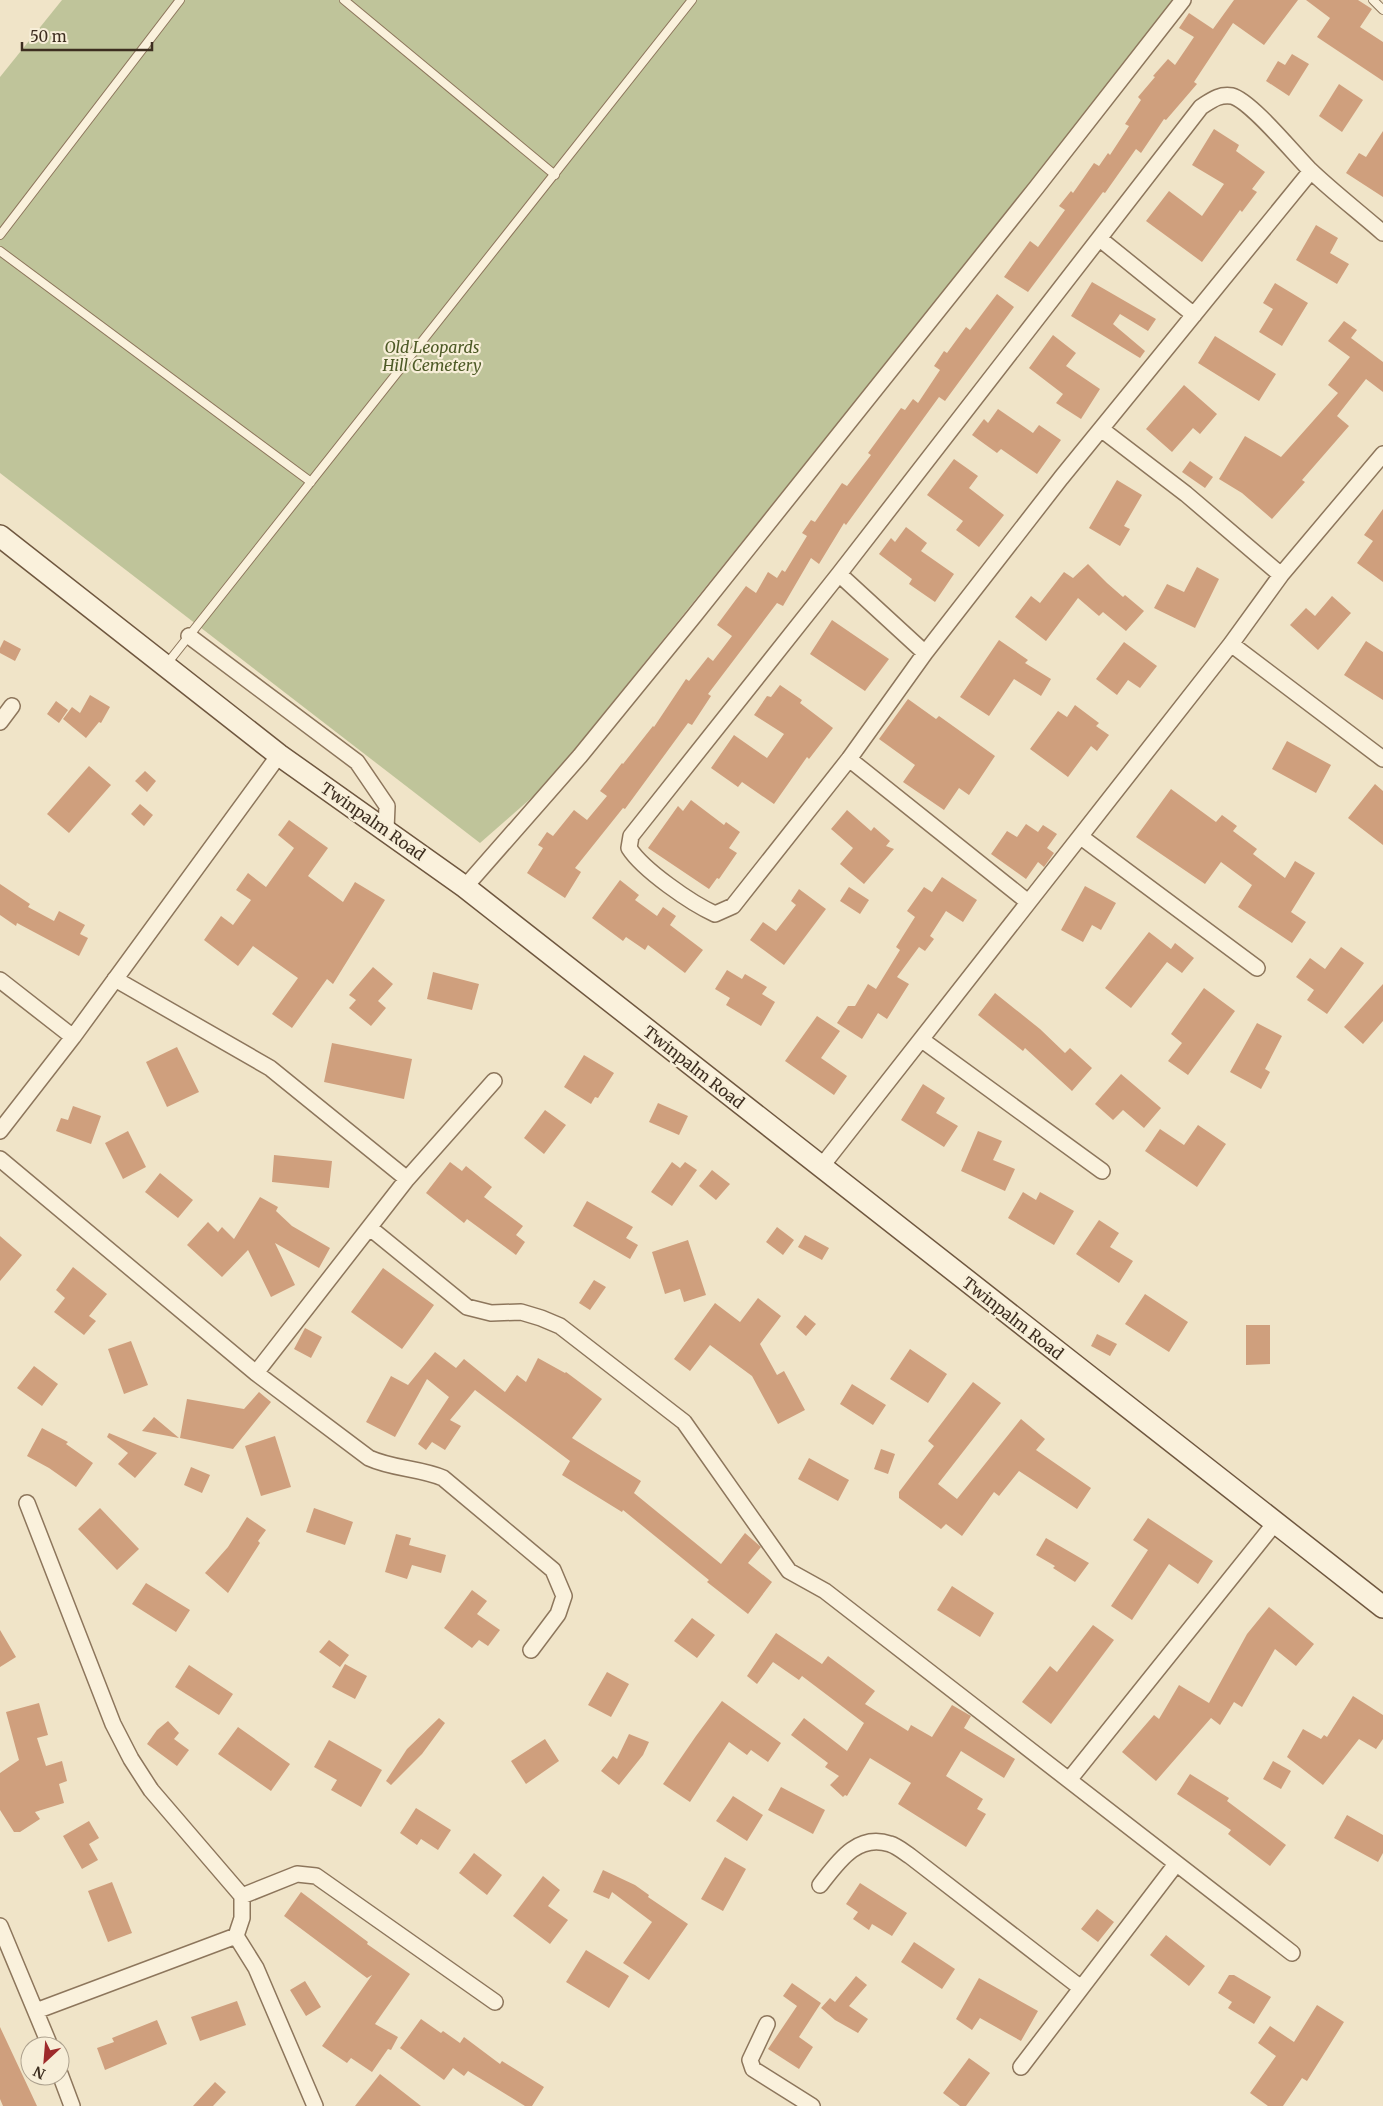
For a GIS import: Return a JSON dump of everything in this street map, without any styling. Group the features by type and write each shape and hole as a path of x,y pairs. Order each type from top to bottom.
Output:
{"main road":[{"name":"Twinpalm Road","path":"0,536 279,755 465,887 1383,1607"}],"street":[{"path":"465,887 580,756 694,616 1036,188 1183,0"},
{"path":"1311,171 1015,537 925,654 849,759 733,906 715,914 700,908 636,860 629,848 631,836 839,574 1201,107 1219,95 1234,97 1252,110 1311,171 1383,233"},
{"path":"1100,239 1194,315"},
{"path":"1101,429 1186,494 1281,576"},
{"path":"821,1167 1232,644 1281,576 1383,454"},
{"path":"839,574 925,654"},
{"path":"189,636 357,762 387,806 386,830"},
{"path":"1232,644 1383,760"},
{"path":"0,722 12,706"},
{"path":"0,1131 73,1037 279,755"},
{"path":"849,759 1028,902"},
{"path":"1081,837 1257,968"},
{"path":"115,979 270,1068 407,1179"},
{"path":"0,980 73,1037"},
{"path":"922,1040 1102,1171"},
{"path":"256,1373 407,1179 494,1081"},
{"path":"0,1159 256,1373 369,1458 384,1465 428,1472 443,1478 553,1570 564,1596 558,1614 531,1650"},
{"path":"370,1228 467,1307 491,1313 521,1312 560,1326 684,1422 789,1571 825,1591 1292,1953"},
{"path":"27,1503 112,1724 131,1760 151,1790 242,1896 242,1918 236,1936"},
{"path":"1069,1780 1275,1523"},
{"path":"820,1885 840,1860 855,1847 873,1840 891,1844 910,1856 1081,1988"},
{"path":"1022,2067 1176,1864"},
{"path":"242,1896 297,1874 316,1876 495,2002"},
{"path":"0,1926 46,2036"},
{"path":"36,2011 236,1936"},
{"path":"236,1936 256,1968 315,2106"},
{"path":"767,2024 750,2060 754,2069 812,2106"},
{"path":"64,2086 72,2106"}],"lane":[{"path":"0,235 180,0"},
{"path":"344,0 556,175"},
{"path":"165,666 556,175 692,0"},
{"path":"1373,0 1383,10"},
{"path":"0,251 311,482"}],"green space":[{"name":"Old Leopards Hill Cemetery","path":"62,0 1179,0 545,786 480,843 0,473 0,77"}],"building":[{"path":"1234,0 1298,0 1264,45 1233,23 1194,82 1197,84 1166,120 1164,119 1141,153 1136,149 1105,193 1103,192 1028,292 1004,277 1030,241 1038,247 1065,210 1059,206 1071,191 1073,193 1094,163 1099,166 1108,153 1110,155 1129,126 1125,124 1141,100 1138,97 1155,77 1153,76 1168,59 1175,65 1194,37 1179,28 1189,13 1213,29"},
{"path":"1306,0 1358,0 1372,9 1360,27 1383,42 1383,81 1317,37 1330,18"},
{"path":"1292,54 1309,64 1289,96 1266,81 1278,61 1285,65"},
{"path":"1339,84 1363,100 1342,132 1319,116"},
{"path":"1214,129 1239,145 1236,151 1265,172 1252,189 1257,192 1242,212 1240,210 1202,262 1146,221 1169,191 1202,216 1224,184 1192,165"},
{"path":"1383,131 1383,197 1346,173 1359,153 1366,157"},
{"path":"1316,225 1338,238 1330,253 1349,264 1337,284 1296,260"},
{"path":"1092,282 1156,319 1148,331 1120,314 1113,324 1145,351 1140,358 1071,316"},
{"path":"1275,283 1308,303 1282,346 1259,332 1273,309 1263,303"},
{"path":"997,294 1014,307 945,401 939,397 846,525 844,523 819,564 811,558 783,606 777,603 708,694 711,696 692,725 688,723 625,809 623,808 575,868 581,872 565,898 527,873 543,848 538,845 547,832 553,836 574,810 587,820 607,796 600,791 654,727 686,679 689,681 708,657 713,661 732,636 717,625 746,586 756,593 768,572 777,578 782,570 785,572 807,536 802,533 811,520 815,522 842,483 847,486 871,455 868,453 901,408 905,410 913,399 918,403 940,370 934,366 944,351 947,353 966,327 970,330"},
{"path":"1344,321 1357,330 1351,338 1383,362 1383,392 1366,379 1337,416 1349,426 1302,480 1305,482 1272,519 1242,493 1219,479 1245,436 1281,457 1338,393 1328,385 1350,357 1328,341"},
{"path":"1053,335 1076,353 1066,366 1100,389 1081,419 1056,403 1063,394 1029,368"},
{"path":"1215,336 1276,374 1259,401 1198,363"},
{"path":"1184,385 1217,414 1200,434 1193,428 1172,452 1146,429"},
{"path":"998,409 1033,433 1039,425 1061,440 1037,474 1001,449 997,453 972,435 984,419 988,423"},
{"path":"954,459 978,476 969,488 1004,515 979,547 956,530 963,521 927,495"},
{"path":"1190,461 1213,477 1205,488 1182,472"},
{"path":"1117,480 1142,495 1124,526 1130,529 1120,546 1089,528"},
{"path":"1383,509 1383,582 1357,563 1373,541 1364,535"},
{"path":"906,527 927,543 921,551 954,574 935,602 909,584 912,579 879,554 891,538 895,542"},
{"path":"1088,564 1123,597 1125,595 1144,611 1126,631 1103,612 1099,616 1078,598 1046,641 1015,617 1031,596 1040,603 1064,572 1073,578"},
{"path":"1197,567 1219,579 1195,628 1154,608 1167,584 1184,592"},
{"path":"1332,596 1351,613 1318,650 1290,625 1306,608 1315,616"},
{"path":"832,620 889,659 865,691 810,654"},
{"path":"4,640 21,649 15,661 0,653"},
{"path":"999,640 1028,660 1025,663 1051,679 1041,696 1014,679 989,716 960,697"},
{"path":"1366,641 1383,652 1383,700 1344,675"},
{"path":"1124,642 1157,666 1140,688 1128,680 1117,695 1096,679"},
{"path":"780,685 802,700 800,703 833,728 809,759 807,757 774,804 742,782 738,787 711,768 734,735 767,758 784,734 754,715 767,696 771,697"},
{"path":"90,695 110,707 101,723 99,722 86,738 63,719 72,707 80,713"},
{"path":"908,699 936,719 939,716 995,756 969,795 959,788 944,810 903,782 915,765 879,739"},
{"path":"56,701 68,710 59,723 47,714"},
{"path":"1075,705 1099,723 1096,726 1109,735 1097,751 1091,746 1068,777 1030,749 1058,711 1067,717"},
{"path":"1287,741 1331,765 1316,793 1272,769"},
{"path":"89,766 111,785 69,833 47,814"},
{"path":"145,771 156,781 147,792 135,781"},
{"path":"1375,784 1383,791 1383,845 1348,818"},
{"path":"1171,789 1216,822 1222,815 1237,826 1233,831 1257,849 1253,854 1285,878 1295,861 1315,873 1291,912 1306,922 1292,943 1238,907 1252,885 1221,862 1205,884 1136,837"},
{"path":"691,800 724,825 726,822 740,832 729,848 737,853 719,879 717,878 709,889 648,848 678,806 683,811"},
{"path":"140,804 153,815 144,826 131,814"},
{"path":"847,810 871,831 874,827 890,841 886,846 894,849 864,884 840,864 853,848 831,829"},
{"path":"289,820 328,848 308,876 343,902 355,882 385,900 333,984 327,979 292,1028 272,1014 298,978 253,946 238,966 204,940 221,916 233,925 251,900 236,890 248,873 266,887 294,848 278,835"},
{"path":"1026,824 1038,832 1043,825 1057,834 1047,848 1054,853 1044,867 1038,862 1026,879 991,854 1007,831 1017,837"},
{"path":"942,877 977,900 963,922 946,911 930,936 934,939 925,951 919,947 897,977 909,984 887,1019 878,1013 862,1039 837,1023 848,1006 855,1006 868,984 876,989 900,950 896,947 915,917 907,911 924,887 932,892"},
{"path":"620,880 639,895 635,900 657,916 663,907 676,916 670,925 703,950 685,973 648,945 645,950 626,937 623,941 592,918"},
{"path":"0,884 30,904 28,907 54,921 59,911 85,925 80,934 88,938 79,956 17,923 16,926 0,915"},
{"path":"1085,886 1116,903 1101,930 1092,925 1083,942 1061,930"},
{"path":"849,887 869,900 860,914 840,901"},
{"path":"799,889 826,909 784,965 750,940 763,922 776,931 796,905 791,901"},
{"path":"1149,932 1171,949 1175,943 1194,958 1182,973 1167,962 1131,1008 1105,988"},
{"path":"1341,947 1364,963 1327,1014 1307,1000 1314,990 1296,977 1310,958 1325,969"},
{"path":"373,967 393,984 378,1001 386,1008 371,1026 349,1008 356,1000 349,995"},
{"path":"727,970 742,979 745,974 767,987 762,994 775,1002 761,1026 726,1005 730,998 715,989"},
{"path":"433,972 479,984 472,1010 427,999"},
{"path":"1383,984 1383,1021 1363,1044 1344,1027"},
{"path":"1204,988 1235,1011 1188,1075 1168,1061 1182,1043 1171,1034"},
{"path":"995,993 1040,1029 1065,1053 1070,1048 1092,1068 1072,1091 1025,1048 1023,1051 978,1015"},
{"path":"817,1016 840,1031 821,1058 847,1076 834,1095 785,1061"},
{"path":"1257,1023 1282,1036 1265,1069 1270,1072 1261,1089 1230,1072"},
{"path":"332,1043 412,1059 404,1099 324,1082"},
{"path":"177,1047 199,1092 167,1107 146,1062"},
{"path":"584,1055 614,1073 598,1098 595,1097 591,1104 564,1087"},
{"path":"1121,1074 1161,1108 1144,1128 1123,1110 1113,1120 1095,1104"},
{"path":"923,1084 945,1098 936,1113 958,1126 944,1147 901,1120"},
{"path":"658,1103 688,1116 679,1135 649,1122"},
{"path":"73,1106 101,1116 91,1144 56,1131 61,1118 68,1120"},
{"path":"545,1110 566,1125 544,1154 524,1138"},
{"path":"1198,1125 1226,1144 1197,1187 1145,1151 1160,1129 1184,1145"},
{"path":"128,1131 146,1167 123,1179 105,1143"},
{"path":"978,1131 1002,1141 993,1160 1015,1169 1005,1191 961,1171"},
{"path":"274,1155 332,1161 329,1188 272,1182"},
{"path":"450,1162 462,1171 466,1166 492,1187 484,1197 523,1226 516,1235 525,1242 516,1255 467,1219 464,1223 426,1193"},
{"path":"672,1162 680,1168 685,1162 697,1170 672,1206 651,1192"},
{"path":"712,1170 730,1184 716,1200 699,1186"},
{"path":"160,1173 193,1200 178,1218 145,1192"},
{"path":"1023,1192 1036,1200 1040,1192 1074,1211 1054,1245 1008,1218"},
{"path":"260,1197 278,1207 276,1211 292,1226 330,1248 319,1268 275,1243 295,1285 271,1297 248,1250 222,1277 187,1245 208,1222 218,1232 222,1227 234,1239"},
{"path":"587,1201 633,1227 626,1238 638,1245 630,1259 573,1226"},
{"path":"1099,1220 1119,1233 1110,1247 1133,1261 1119,1283 1076,1254"},
{"path":"777,1227 794,1240 783,1255 766,1242"},
{"path":"805,1235 829,1248 822,1260 798,1247"},
{"path":"0,1236 22,1255 0,1281"},
{"path":"688,1240 706,1295 684,1302 680,1289 665,1294 652,1252"},
{"path":"73,1267 107,1294 89,1316 96,1321 84,1335 54,1312 65,1298 56,1290"},
{"path":"383,1268 434,1305 402,1349 351,1312"},
{"path":"594,1280 606,1287 590,1310 579,1303"},
{"path":"1145,1294 1188,1322 1169,1352 1125,1324"},
{"path":"758,1298 781,1316 760,1344 777,1375 784,1371 805,1410 778,1424 752,1376 710,1345 690,1371 674,1359 715,1303 740,1322"},
{"path":"805,1315 816,1324 806,1336 796,1327"},
{"path":"1246,1325 1270,1325 1270,1364 1246,1365"},
{"path":"305,1328 322,1337 311,1358 294,1349"},
{"path":"1097,1334 1117,1344 1110,1356 1091,1346"},
{"path":"131,1341 148,1385 124,1394 108,1349"},
{"path":"910,1349 947,1374 928,1403 890,1379"},
{"path":"435,1352 456,1368 464,1359 505,1392 517,1375 526,1382 538,1358 566,1372 602,1399 572,1438 641,1481 634,1493 721,1564 745,1533 761,1547 748,1563 772,1582 748,1614 707,1582 709,1580 623,1510 622,1512 562,1475 570,1461 475,1390 450,1420 461,1426 445,1450 432,1442 426,1450 418,1444 449,1397 427,1379 395,1437 366,1422 391,1376 408,1385"},
{"path":"34,1366 58,1384 42,1406 17,1388"},
{"path":"973,1382 1001,1403 938,1484 957,1499 1021,1419 1045,1439 1036,1450 1091,1488 1077,1509 1019,1471 999,1496 994,1492 962,1536 946,1524 941,1529 899,1498 899,1492 934,1446 928,1441"},
{"path":"852,1384 886,1405 873,1425 840,1404"},
{"path":"259,1392 271,1402 233,1449 180,1438 187,1399 244,1409"},
{"path":"154,1417 179,1438 142,1431"},
{"path":"42,1428 68,1442 66,1444 93,1463 76,1487 49,1468 27,1456"},
{"path":"109,1433 157,1453 135,1478 118,1464 128,1453 107,1437"},
{"path":"275,1436 291,1487 261,1496 245,1446"},
{"path":"881,1449 895,1454 888,1474 874,1469"},
{"path":"809,1458 849,1480 838,1501 798,1479"},
{"path":"191,1467 210,1475 202,1493 184,1485"},
{"path":"100,1508 139,1549 117,1570 78,1529"},
{"path":"314,1508 353,1522 345,1545 306,1532"},
{"path":"247,1517 266,1530 258,1541 260,1543 228,1593 205,1573 228,1547"},
{"path":"1148,1518 1213,1561 1198,1584 1169,1564 1132,1620 1111,1606 1148,1550 1133,1540"},
{"path":"396,1534 411,1538 409,1545 446,1555 441,1573 412,1565 407,1579 385,1572"},
{"path":"1046,1538 1089,1563 1075,1582 1053,1568 1055,1566 1036,1555"},
{"path":"146,1583 190,1610 176,1632 132,1604"},
{"path":"952,1586 994,1613 980,1637 937,1610"},
{"path":"472,1590 487,1601 477,1614 500,1630 488,1646 479,1640 472,1648 444,1628"},
{"path":"1269,1607 1314,1644 1296,1666 1275,1649 1242,1707 1234,1702 1220,1725 1211,1718 1156,1781 1122,1752 1154,1715 1159,1719 1179,1685 1209,1703 1247,1634"},
{"path":"692,1618 715,1635 697,1658 674,1641"},
{"path":"1093,1625 1114,1640 1051,1724 1022,1702 1050,1666 1057,1672"},
{"path":"0,1630 16,1657 0,1667"},
{"path":"776,1633 822,1664 828,1656 875,1691 865,1704 908,1731 911,1725 932,1737 952,1705 971,1716 964,1728 1015,1759 1004,1778 961,1751 946,1776 983,1799 977,1809 986,1814 966,1847 898,1804 911,1783 870,1758 847,1796 843,1797 830,1785 839,1776 825,1767 828,1763 791,1735 804,1718 847,1751 864,1723 802,1676 799,1680 773,1662 757,1684 747,1676"},
{"path":"329,1640 349,1655 340,1667 319,1652"},
{"path":"345,1664 367,1676 355,1699 332,1687"},
{"path":"189,1665 233,1694 219,1715 175,1687"},
{"path":"607,1672 629,1684 611,1717 588,1705"},
{"path":"1353,1696 1383,1715 1383,1739 1376,1749 1359,1739 1323,1785 1287,1757 1303,1729 1321,1739 1324,1735 1327,1737"},
{"path":"722,1701 781,1743 768,1762 751,1750 747,1755 729,1742 690,1802 663,1784"},
{"path":"39,1703 48,1735 37,1738 46,1766 62,1761 67,1781 59,1784 64,1803 35,1812 40,1819 20,1832 14,1832 0,1810 0,1773 19,1760 6,1712"},
{"path":"439,1718 445,1723 422,1754 391,1785 386,1781 407,1749"},
{"path":"168,1721 179,1733 174,1739 189,1750 177,1766 147,1744 157,1730"},
{"path":"238,1727 290,1764 271,1791 218,1754"},
{"path":"629,1734 649,1742 643,1755 619,1785 601,1771 613,1756 617,1759"},
{"path":"545,1739 559,1761 526,1784 511,1761"},
{"path":"329,1740 382,1770 361,1807 331,1790 337,1780 314,1767"},
{"path":"1273,1761 1291,1771 1281,1789 1263,1779"},
{"path":"1190,1774 1229,1798 1227,1801 1286,1845 1270,1866 1228,1834 1231,1830 1177,1794"},
{"path":"781,1787 825,1810 813,1834 768,1810"},
{"path":"733,1796 763,1815 747,1841 716,1821"},
{"path":"416,1808 451,1830 438,1850 421,1839 417,1845 400,1833"},
{"path":"1347,1815 1383,1835 1383,1853 1378,1862 1334,1838"},
{"path":"89,1821 99,1838 89,1844 98,1860 82,1869 63,1836"},
{"path":"474,1853 502,1875 487,1895 459,1873"},
{"path":"725,1857 746,1869 723,1911 701,1899"},
{"path":"603,1870 635,1885 649,1895 648,1897 688,1924 649,1980 623,1963 652,1922 612,1892 609,1899 593,1892"},
{"path":"543,1876 560,1890 548,1906 568,1920 550,1944 513,1916"},
{"path":"112,1882 132,1933 108,1942 88,1891"},
{"path":"860,1883 907,1913 892,1936 872,1924 869,1930 853,1919 858,1912 846,1904"},
{"path":"301,1892 368,1942 367,1944 410,1974 375,2024 398,2037 391,2050 388,2049 372,2072 351,2058 347,2063 322,2046 372,1975 367,1978 284,1916"},
{"path":"1097,1909 1114,1922 1098,1942 1081,1929"},
{"path":"1166,1935 1205,1966 1189,1986 1150,1955"},
{"path":"914,1942 955,1969 942,1989 901,1962"},
{"path":"586,1950 629,1976 609,2008 566,1982"},
{"path":"1229,1975 1234,1975 1271,1997 1254,2024 1228,2008 1232,2002 1218,1993"},
{"path":"856,1976 867,1985 849,2006 868,2019 858,2033 835,2020 821,2008 830,1998 835,2002"},
{"path":"979,1978 1038,2011 1021,2041 980,2018 972,2030 956,2019"},
{"path":"305,1981 321,2007 306,2016 290,1990"},
{"path":"792,1983 821,2003 799,2037 813,2047 799,2069 768,2049 797,2006 783,1996"},
{"path":"237,2001 246,2025 200,2041 191,2017"},
{"path":"1317,2005 1344,2022 1307,2081 1302,2078 1283,2106 1268,2106 1250,2093 1276,2056 1258,2043 1270,2026 1294,2042"},
{"path":"421,2019 460,2043 464,2037 500,2064 502,2061 544,2087 532,2106 525,2106 468,2071 464,2076 453,2068 444,2080 400,2048"},
{"path":"157,2020 167,2044 105,2070 97,2048 114,2042 112,2038"},
{"path":"0,2027 20,2070 20,2086 28,2086 37,2106 3,2106 0,2099"},
{"path":"969,2058 990,2073 966,2106 960,2106 943,2093"},
{"path":"380,2074 421,2106 355,2106"},
{"path":"215,2082 226,2092 213,2106 193,2106"}]}
